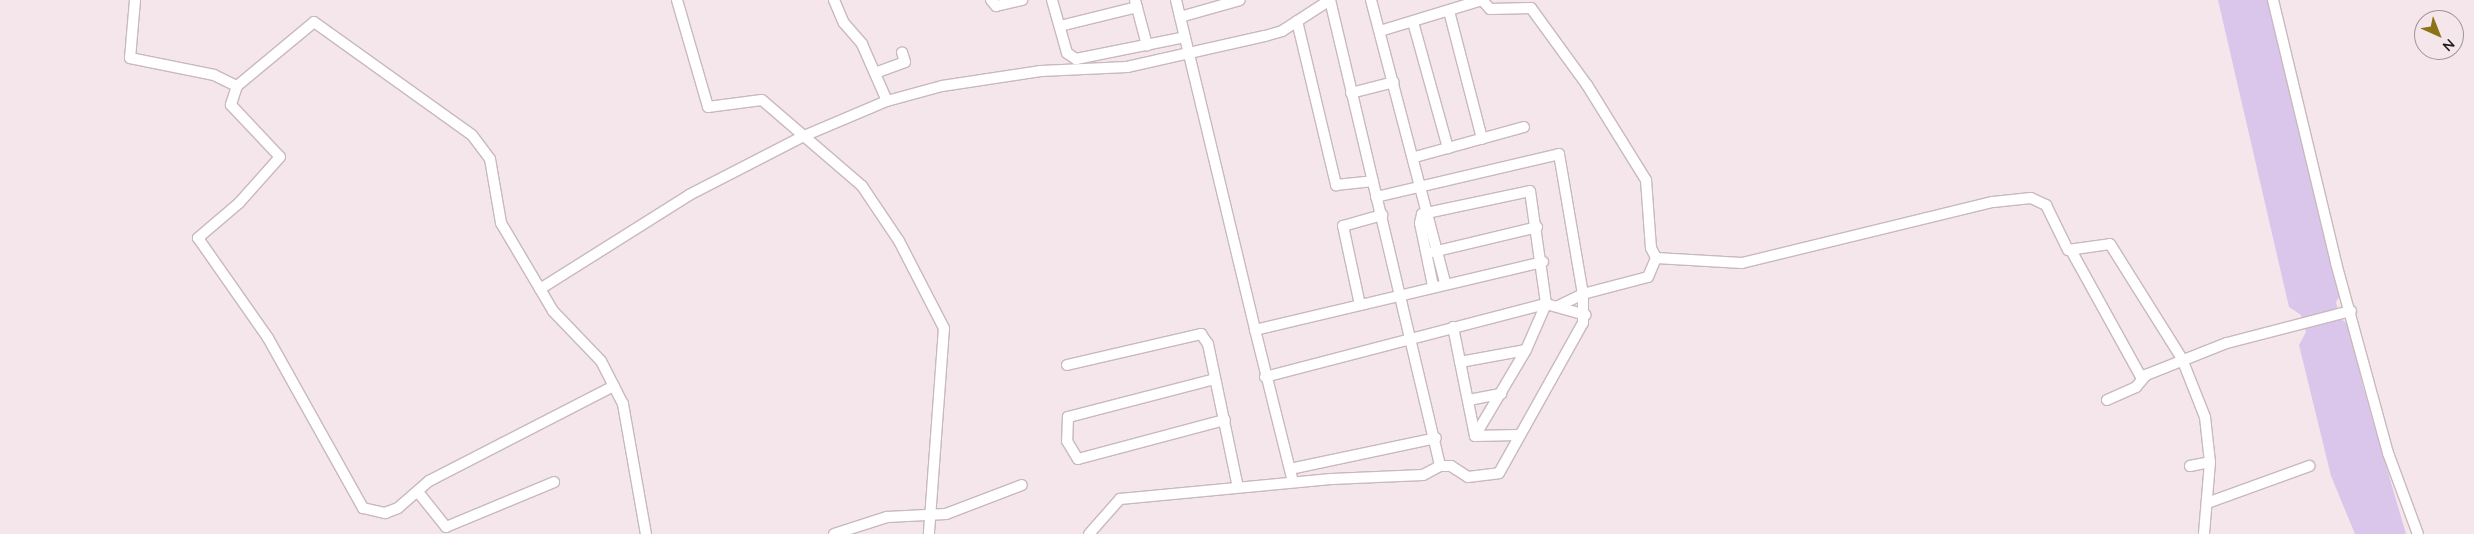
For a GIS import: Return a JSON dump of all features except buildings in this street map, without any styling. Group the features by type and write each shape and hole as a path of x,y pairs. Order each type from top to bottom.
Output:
{"street":[{"path":"135,0 130,58 185,71 214,75 237,86"},
{"path":"677,0 708,107 756,98 804,136 871,196 946,332 929,534"},
{"path":"834,0 875,73 887,101"},
{"path":"991,0 996,6 1022,0"},
{"path":"1052,0 1067,53 1076,60 1186,38"},
{"path":"1176,0 1265,377 1293,482"},
{"path":"1180,16 1220,2 1240,0"},
{"path":"540,290 688,195 804,136 887,101 942,86 1041,71 1127,67 1189,53 1279,32 1330,0 1372,181 1413,338 1436,438 1440,466"},
{"path":"1371,0 1415,157 1439,250 1445,283"},
{"path":"1380,32 1482,0 1490,9 1530,8 1587,85 1642,172 1650,198 1651,248 1656,258 1648,277 1583,294 1558,306"},
{"path":"2273,0 2388,453 2418,534"},
{"path":"1060,26 1136,4 1147,45"},
{"path":"1448,11 1482,139"},
{"path":"1297,21 1336,185 1372,181"},
{"path":"1413,22 1448,148"},
{"path":"614,386 429,481 418,492 385,513 363,508 268,338 198,238 239,203 280,157 231,105 237,86 308,23 321,24 481,145 490,159 501,223 553,311 597,356 614,386 626,414 646,534"},
{"path":"875,73 905,62 902,52"},
{"path":"1352,93 1394,82"},
{"path":"1415,157 1524,128"},
{"path":"1089,534 1120,499 1293,482 1423,475 1440,466 1450,466 1468,477 1499,473 1518,435 1586,315 1559,154 1421,184 1376,197"},
{"path":"1433,286 1420,219 1429,213 1529,190 1543,262 1546,304 1526,350 1475,436"},
{"path":"1656,258 1742,263 1993,202 2031,198 2046,205 2062,243 2072,252 2141,377"},
{"path":"1360,305 1343,226 1382,215"},
{"path":"1426,254 1537,227"},
{"path":"2072,252 2104,242 2115,248 2182,359 2205,417 2210,462 2204,534"},
{"path":"1255,330 1445,283 1543,262"},
{"path":"1265,377 1546,304 1586,315"},
{"path":"2107,400 2136,387 2141,377 2182,359 2338,314 2351,312"},
{"path":"1453,327 1470,400 1475,436"},
{"path":"1067,366 1201,334 1208,344 1238,487"},
{"path":"1460,362 1526,350"},
{"path":"1215,379 1074,414 1065,423 1067,441 1078,459 1225,420"},
{"path":"1470,400 1501,394"},
{"path":"1475,436 1518,435"},
{"path":"1290,469 1436,438"},
{"path":"2190,466 2210,462"},
{"path":"2207,503 2309,466"},
{"path":"418,492 446,527 554,482"},
{"path":"834,534 887,517 931,516 967,508 1022,485"}],"shaded area":[{"path":"2218,0 2269,0 2341,294 2336,302 2340,318 2352,328 2362,383 2406,534 2355,534 2331,476 2299,345 2306,332 2301,315 2289,307"}]}
